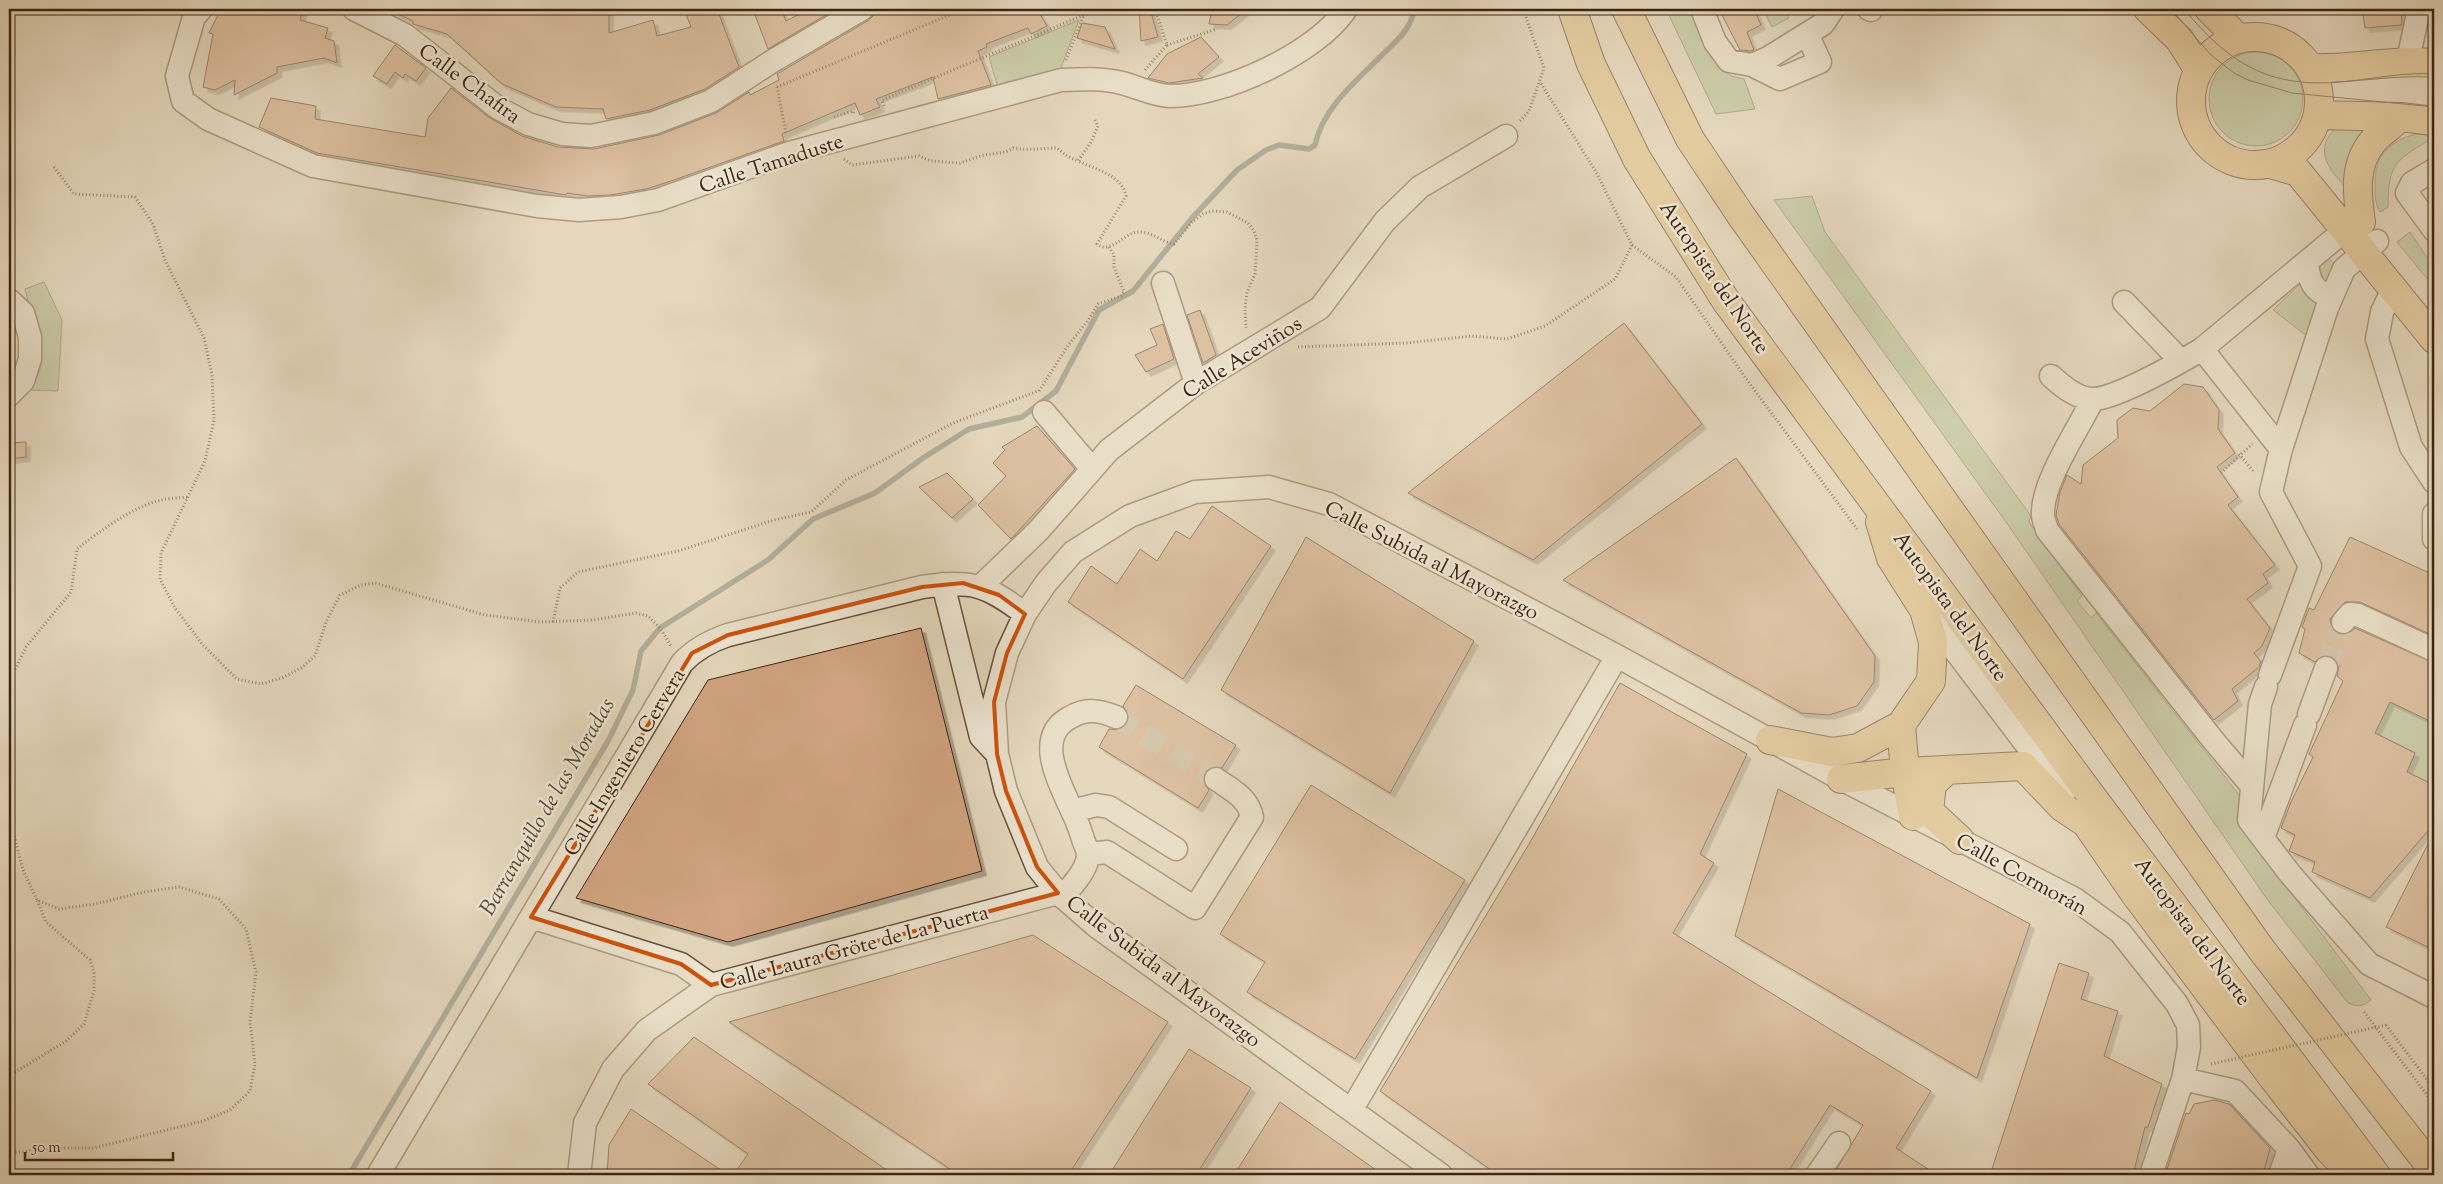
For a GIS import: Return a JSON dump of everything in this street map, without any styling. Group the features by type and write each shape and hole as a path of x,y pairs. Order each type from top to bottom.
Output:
{"main road":[{"name":"Autopista del Norte","path":"1572,9 1591,64 1638,160 1726,301 2086,790 2376,1175"},
{"name":"Autopista del Norte","path":"1626,9 1690,139 1740,214 2262,949 2434,1171"},
{"path":"2148,9 2180,40 2198,69"},
{"path":"2212,10 2238,38"},
{"path":"2238,38 2274,39 2294,50 2310,68 2316,84 2318,115 2307,140 2290,155 2271,164 2248,166 2221,157 2201,137 2190,110 2193,81 2198,69 2219,47 2238,38"},
{"path":"2310,68 2334,69 2421,61"},
{"path":"2318,115 2400,117 2434,121"},
{"path":"2362,237 2357,186 2362,159 2374,140 2400,117"},
{"path":"2307,140 2312,160 2393,289 2434,339"},
{"path":"2271,164 2298,172 2434,309"},
{"path":"1770,740 1832,752 1858,748 1901,725 1931,681 1933,642 1924,610 1891,558 1875,503"},
{"path":"1901,725 1905,772 1913,816"},
{"path":"1841,779 1905,772 2023,766 2062,807 2086,823 2241,1036 2329,1150 2354,1175"},
{"path":"1947,770 1932,784 1929,811 1960,840"}],"street":[{"name":"Calle Tamaduste","path":"201,9 194,17 177,76 182,100 208,119 313,166 554,208 578,210 621,208 658,200 788,144 844,139 1062,80 1092,78 1122,83 1151,93 1169,96 1217,88 1253,74 1316,40 1346,9"},
{"name":"Calle Chafira","path":"354,9 404,35 498,108 528,124 562,134 591,136 654,123 711,101 771,62 862,9"},
{"path":"1702,9 1715,42 1730,60 1752,65 1780,79 1820,62 1807,34"},
{"path":"1752,65 1768,58 1823,24 1833,9"},
{"path":"2419,9 2421,61"},
{"name":"Calle Aceviños","path":"981,586 1039,530 1108,450 1196,383 1320,308 1386,221 1420,187 1506,136"},
{"path":"2434,170 2412,183 2406,193 2434,230"},
{"path":"2051,376 2068,391 2094,399 2118,392 2202,349 2307,263 2362,237"},
{"path":"2362,237 2344,269 2331,298 2275,440 2270,492 2310,566 2260,704 2249,820 2291,875 2369,964 2434,997"},
{"path":"2307,263 2308,275 2312,286 2320,294 2331,298"},
{"path":"1163,283 1196,383"},
{"path":"2393,289 2382,312 2377,339 2411,448 2434,482"},
{"path":"9,300 23,313 30,344 30,359 23,380 9,395"},
{"path":"2124,302 2181,361"},
{"path":"2202,349 2275,440"},
{"path":"2094,399 2060,457 2043,515 2047,530 2213,740 2251,785"},
{"path":"1041,402 1092,469"},
{"name":"Calle Subida al Mayorazgo","path":"1441,1175 1096,926 1061,895 1037,867 1006,791 997,754 994,702 1007,654 1024,614 1046,583 1073,552 1130,516 1195,492 1269,487 1330,504 1617,656 1841,779"},
{"path":"2434,514 2434,539"},
{"name":"Calle Ingeniero Cervera","path":"384,1173 531,917 682,663 705,645 728,635 922,587 963,583 981,586 999,595 1024,614"},
{"path":"943,584 981,737 997,754"},
{"path":"1924,610 2086,823"},
{"path":"2343,622 2350,614 2358,615 2434,650"},
{"path":"1352,1109 1617,656"},
{"path":"2263,838 2326,668"},
{"path":"1061,895 1082,872 1088,854 1072,811 1055,774 1051,760 1052,742 1058,728 1065,720 1088,710 1102,711 1116,717"},
{"path":"1088,854 1107,852 1195,908 1252,817 1250,808 1243,798 1216,779"},
{"name":"Calle Cormorán","path":"1841,779 2076,899 2120,932 2177,1004 2188,1024 2189,1047 2183,1079 2151,1175"},
{"path":"1072,811 1096,805 1109,807 1176,849"},
{"name":"Calle Laura Gröte de La Puerta","path":"579,1175 585,1123 613,1069 647,1030 711,985 1061,895"},
{"path":"531,917 681,964 711,985"},
{"path":"2183,1079 2235,1092 2289,1149 2308,1175"},
{"path":"1817,1175 1839,1142"},
{"path":"2280,1175 2289,1149"}],"path":[{"path":"777,87 964,9"},
{"path":"877,110 884,107 882,100 1098,9"},
{"path":"1155,9 1167,46"},
{"path":"1506,136 1529,111 1544,68 1523,9"},
{"path":"1062,80 1060,74 1084,14"},
{"path":"1122,83 1126,73 1139,77 1167,46 1217,29"},
{"path":"771,62 788,144"},
{"path":"1540,82 1596,172 1632,245 1676,277 1747,380 1862,536"},
{"path":"830,119 853,111 855,118"},
{"path":"839,116 847,152 842,154 845,160 852,164 919,156 931,161 960,163 984,155 1006,152 1013,148 1029,151 1035,148 1057,148 1067,156 1106,173 1124,188 1126,196 1121,207 1099,238 1097,244 1101,247 1109,247 1134,232 1151,234 1165,243 1174,244 1195,219 1212,211 1227,212 1248,224 1254,230 1257,240 1255,274 1247,292 1245,308 1246,327 1253,348"},
{"path":"1078,161 1091,142 1098,126 1095,120"},
{"path":"788,144 795,131"},
{"path":"54,167 74,194 135,197 154,224 165,260 204,338 212,375 214,420 206,461 161,553 160,579 175,608 203,645 237,679 261,684 282,678 301,668 315,656 326,622 340,595 360,585 375,583 485,615 540,622 593,620 636,614 648,616 660,628 682,663"},
{"path":"1292,347 1406,343 1472,336 1507,339 1545,326 1615,279 1632,245"},
{"path":"1041,402 1040,387 1098,304 1115,298 1124,292 1114,267 1114,255 1109,247"},
{"path":"553,622 560,588 578,572 678,551 774,520 811,512 846,480 953,423 985,410 1023,399 1036,390 1041,402"},
{"path":"2221,472 2239,454 2275,440"},
{"path":"9,682 26,647 71,592 78,549 98,533 126,516 160,500 188,497"},
{"path":"9,816 23,870 46,922 90,960 94,974 94,991 84,1024 66,1041 9,1076"},
{"path":"9,1153 58,1148 94,1148 203,1121 230,1110 250,1091 255,1064 250,1022 256,972 246,929 220,899 179,887 144,892 95,904 59,909 36,900"},
{"path":"2364,1012 2434,1104"},
{"path":"2211,1064 2386,1025 2434,1088"}],"highlighted area":[{"path":"963,583 999,595 1025,614 1007,653 994,702 997,754 1006,791 1037,867 1058,893 711,985 681,964 531,917 692,653 728,635 922,587"}],"green space":[{"path":"1666,9 1692,9 1715,57 1731,76 1744,79 1755,109 1716,114"},
{"path":"1763,9 1785,9 1789,18 1772,27"},
{"path":"1079,20 1059,73 998,88 989,57"},
{"path":"2256,52 2274,56 2289,66 2299,81 2303,99 2299,117 2289,132 2274,142 2256,146 2238,142 2223,132 2213,117 2209,99 2213,81 2223,66 2238,56"},
{"path":"2380,125 2351,193 2331,170 2327,162 2325,145 2329,136 2337,127"},
{"path":"2416,134 2429,135 2430,140 2409,153 2396,165 2390,182 2388,207 2380,212 2375,196 2375,175 2380,158 2385,151 2398,141"},
{"path":"1812,196 1825,232 2031,516 2029,522 2082,596 2077,601 2091,618 2096,613 2243,800 2242,827 2371,1000 2360,1006 2348,1003 2267,899 2006,522 1774,200"},
{"path":"2410,232 2434,268 2434,287 2397,242"},
{"path":"2328,257 2337,268 2308,337 2273,310"},
{"path":"44,282 62,320 58,391 29,390 40,370 39,344 25,289"},
{"path":"2390,702 2434,723 2434,785 2407,772 2415,753 2375,733"}],"building":[{"path":"221,9 303,9 300,20 328,28 325,38 334,41 337,63 324,58 277,67 277,73 234,95 235,80 215,90 203,87 213,34 209,33"},
{"path":"388,9 609,9 609,33 653,20 657,36 691,27 684,9 717,9 739,67 705,89 650,110 606,119 603,109 556,107 502,84 447,34 413,24 413,21"},
{"path":"772,9 781,9 786,21 809,9 836,9 768,49 755,15"},
{"path":"875,9 1037,9 1047,26 1031,34 1028,28 986,44 987,47 978,51 991,85 938,99 933,77 876,99 880,107 860,115 855,103 782,134 784,141 646,189 610,195 588,196 567,193 566,195 317,153 259,127 271,98 316,106 315,119 425,137 428,118 451,88 490,118 522,136 558,147 594,149 659,135 716,113 749,92 750,95 779,80 777,74 869,20 874,15"},
{"path":"1139,9 1150,9 1158,37 1141,41"},
{"path":"1212,9 1247,9 1227,25 1209,24"},
{"path":"1719,9 1754,9 1761,25 1747,32 1754,50 1740,50"},
{"path":"2362,9 2401,9 2402,25 2365,28"},
{"path":"1082,23 1105,27 1115,49 1077,38"},
{"path":"1201,37 1219,57 1198,74 1203,78 1169,83 1148,78 1167,54"},
{"path":"395,45 426,68 416,81 405,74 403,78 395,72 387,84 373,76"},
{"path":"1200,310 1216,355 1203,363 1187,315"},
{"path":"1624,323 1702,424 1533,560 1408,493"},
{"path":"1163,324 1174,359 1146,372 1135,355 1157,345 1150,329"},
{"path":"2184,384 2203,387 2219,410 2218,429 2235,453 2217,467 2238,497 2228,505 2275,565 2263,574 2268,583 2247,599 2270,628 2262,646 2254,653 2261,662 2259,667 2232,689 2238,701 2214,720 2059,524 2056,515 2060,492 2067,475 2081,484 2083,465 2118,438 2117,420 2133,408 2150,411"},
{"path":"1037,426 1075,469 1011,539 978,505 1006,476 993,463 1005,450 1002,447"},
{"path":"26,442 26,457 9,459 9,443"},
{"path":"1736,458 1875,656 1874,682 1857,706 1829,715 1801,713 1563,580"},
{"path":"947,473 973,499 952,518 919,487"},
{"path":"1212,506 1271,546 1183,679 1068,602 1091,566 1117,584 1140,549 1157,561 1176,531 1190,539"},
{"path":"1306,537 1474,641 1390,793 1221,690"},
{"path":"2350,537 2434,575 2434,636 2360,602 2345,602 2330,619 2331,627 2340,635 2348,634 2355,628 2434,663 2434,723 2390,702 2375,733 2415,753 2407,772 2434,785 2434,824 2370,898 2312,872 2315,862 2289,851 2295,835 2281,828 2291,802 2313,757 2309,754 2343,681 2337,676 2339,665 2331,656 2323,655 2315,662 2299,653 2305,629 2302,627 2309,608 2314,610"},
{"path":"921,628 982,871 728,942 576,898 708,680"},
{"path":"1620,683 1747,754 1700,854 1714,863 1673,933 1931,1091 1896,1148 1937,1175 1833,1175 1863,1125 1830,1105 1786,1175 1498,1175 1380,1091 1529,844"},
{"path":"1136,685 1236,745 1222,768 1211,767 1205,772 1204,784 1209,790 1198,808 1099,747 1109,729 1119,730 1128,722 1129,714 1123,706"},
{"path":"1311,785 1465,880 1355,1059 1247,992 1265,962 1220,934"},
{"path":"1778,789 2030,924 1977,1078 1735,936"},
{"path":"2434,832 2434,950 2386,927"},
{"path":"1033,935 1168,1022 1068,1175 959,1175 729,1022"},
{"path":"2059,963 2089,973 2081,999 2118,1011 2104,1056 2162,1084 2148,1127 2145,1127 2133,1175 1990,1175"},
{"path":"694,1037 894,1175 733,1175 748,1154 648,1084"},
{"path":"1189,1049 1251,1088 1196,1175 1109,1175"},
{"path":"2214,1100 2229,1104 2270,1148 2263,1175 2165,1175 2186,1113 2189,1114 2194,1104"},
{"path":"1280,1102 1383,1175 1234,1175"},
{"path":"631,1109 728,1175 607,1175 609,1145"}],"waterway":[{"name":"Barranquillo de las Moradas","path":"349,1175 608,741 633,690 641,651 660,628 768,560 813,519 875,493 923,458 969,429 1022,417 1056,391 1099,310 1133,291 1192,218 1237,170 1266,150 1279,145 1309,149 1315,145 1324,121 1339,99 1400,38 1409,24 1414,9"}],"tunnel":[{"path":"2326,668 2343,622"},
{"path":"1116,717 1216,779"}],"tram line":[{"path":"2171,9 2211,55 2234,73 2248,80 2292,93 2434,107"},
{"path":"2184,9 2219,46 2237,60 2256,70 2276,77 2298,82 2323,83 2402,75 2434,74"}]}
